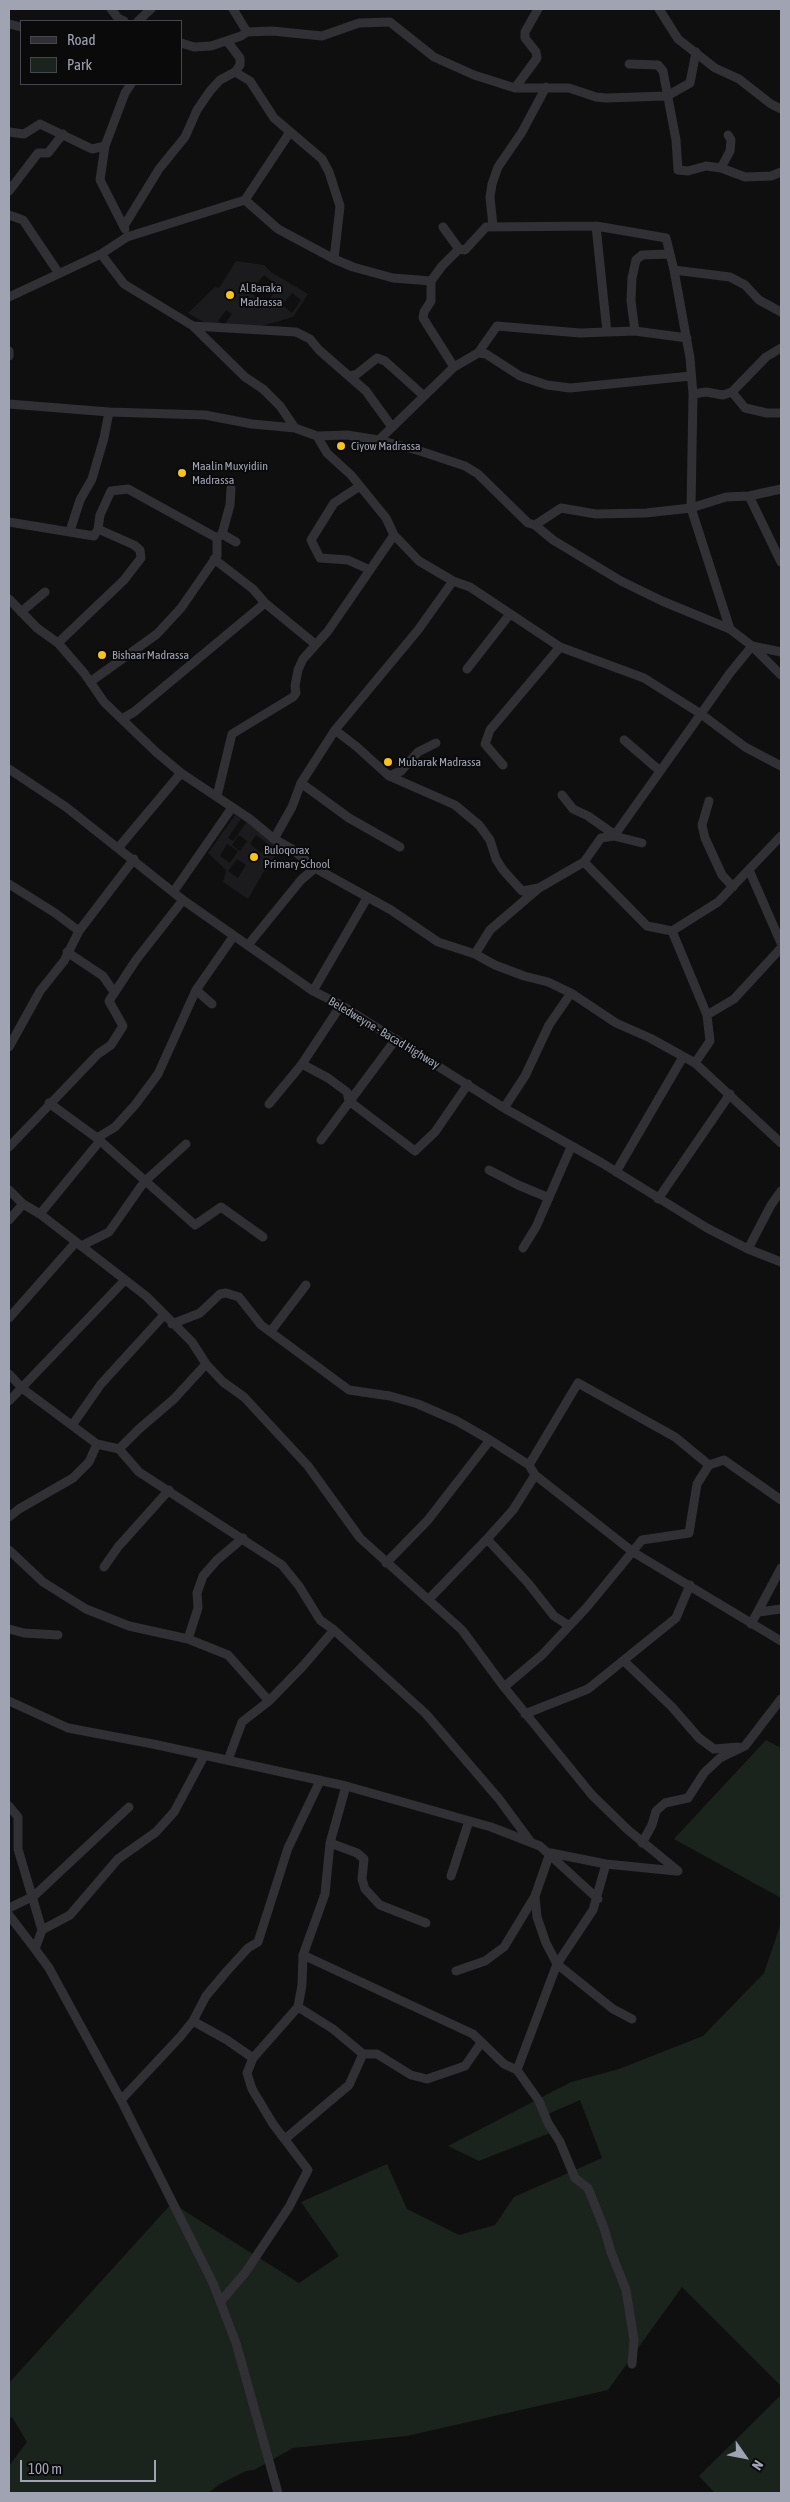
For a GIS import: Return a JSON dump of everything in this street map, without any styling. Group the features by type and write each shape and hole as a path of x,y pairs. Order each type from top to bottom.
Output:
{"street":[{"path":"111,9 119,20"},
{"path":"139,20 151,9"},
{"path":"233,9 247,32"},
{"path":"516,88 538,58 526,38 525,32 538,9"},
{"path":"659,9 678,39 715,68 739,79 771,104 781,109"},
{"path":"182,43 194,47 211,46 247,32 272,31 322,36 359,23 390,22 434,57 474,75 516,88 569,88 601,98 667,96 690,83 696,52"},
{"path":"124,226 159,169 185,137 197,110 210,91 220,80 235,72 240,65 240,58 227,41"},
{"path":"629,64 661,67 676,140 678,170 688,171 706,166 721,168 745,177 771,176 781,172"},
{"path":"235,72 250,81 274,118 322,159 329,172 340,206 334,259"},
{"path":"126,236 124,226 100,180 105,146 125,93 130,85"},
{"path":"493,226 490,197 492,184 498,168 522,132 546,87"},
{"path":"9,132 24,134 40,124 92,149 105,146"},
{"path":"9,297 58,272 101,254 126,236 245,200 290,132"},
{"path":"9,191 38,154 48,153 63,134"},
{"path":"721,168 730,151 731,140 728,135"},
{"path":"245,200 278,229 334,259 353,267 393,278 431,281"},
{"path":"9,215 23,220 58,272"},
{"path":"442,227 459,249 466,250 486,227 493,226 596,226 666,238 687,338 691,376 691,508 730,629"},
{"path":"596,226 607,332"},
{"path":"454,367 423,318 431,301 431,281 442,266 459,249"},
{"path":"101,254 124,284 193,326 245,377 263,389 280,406 295,428"},
{"path":"635,331 631,301 636,260 642,255 670,254"},
{"path":"674,270 730,277 745,286 759,300 781,312"},
{"path":"193,326 296,332 310,339 366,390 392,427"},
{"path":"378,440 454,367 478,353 497,326 580,333 635,331 687,338"},
{"path":"692,394 706,392 723,395 732,392 766,357 781,348"},
{"path":"9,351 9,356"},
{"path":"478,353 486,354 520,376 547,386 570,388 691,376"},
{"path":"349,376 357,374 377,358 386,361 424,396"},
{"path":"732,392 745,408 767,413 781,413"},
{"path":"9,404 108,412 206,415 252,424 295,428 317,436 347,435 378,440 465,466 478,474 528,523 535,525 554,540 621,581 662,601 730,629 752,646 781,675"},
{"path":"70,531 80,500 92,478 104,438 108,412"},
{"path":"317,436 327,453 351,475 386,518 394,535 419,561 453,581 470,587 560,647 644,678 701,714 746,747 781,766"},
{"path":"360,486 334,503 312,540 320,558 348,560 370,570"},
{"path":"90,682 157,634 181,608 217,556 220,536 230,505 231,488"},
{"path":"9,522 94,536 98,529 100,515 111,491 128,489 220,536 236,542"},
{"path":"535,525 561,508 596,514 646,513 691,508 726,497 749,496 781,490"},
{"path":"749,496 781,562"},
{"path":"58,643 124,580 140,558 140,550 134,545 98,529"},
{"path":"217,796 232,734 293,697 296,693 295,686 298,670 303,659 328,631 394,535"},
{"path":"214,560 252,589 265,603 315,644"},
{"path":"274,839 292,807 301,783 335,730 380,673 418,630 453,581"},
{"path":"21,612 45,592"},
{"path":"9,599 21,612 58,643 104,702 156,752 181,773 217,796 231,809 250,819 274,839 292,849 315,868 391,910 438,942 475,954 495,965 548,982 616,1022 695,1063 781,1143"},
{"path":"122,719 134,712 265,603"},
{"path":"467,669 510,614"},
{"path":"752,646 781,652"},
{"path":"614,836 752,646"},
{"path":"503,765 485,744 490,730 560,647"},
{"path":"335,730 389,776 455,805 479,826 490,840 496,859 503,870 522,891 539,888"},
{"path":"624,740 660,771"},
{"path":"389,776 401,771 418,752 436,743"},
{"name":"Beledweyne - Bacad Highway","path":"9,769 66,807 119,847 183,900 233,937 248,945 313,991 341,1005 504,1108 616,1172 658,1199 748,1249 781,1262"},
{"path":"119,847 181,773"},
{"path":"301,783 349,818 400,847"},
{"path":"562,795 573,809 588,816 614,836"},
{"path":"709,801 702,825 704,838 722,875 733,887"},
{"path":"174,891 231,809"},
{"path":"475,954 490,930 539,888 584,862 601,838 614,836 642,843"},
{"path":"584,862 647,926 672,931 701,915 733,887 781,836"},
{"path":"9,1047 40,991 64,961 79,931 134,859"},
{"path":"248,945 302,880 315,868"},
{"path":"749,870 781,943"},
{"path":"9,884 56,912 79,931"},
{"path":"313,991 367,898"},
{"path":"9,1147 49,1103 98,1054 111,1045 123,1026 109,1001 136,960 183,900"},
{"path":"672,931 707,1015 710,1041 695,1063"},
{"path":"40,1214 98,1140 115,1128 135,1106 158,1074 196,990 233,937"},
{"path":"707,1015 734,999 781,948"},
{"path":"67,952 103,976 114,992"},
{"path":"196,990 212,1004"},
{"path":"504,1108 525,1076 549,1025 571,994"},
{"path":"269,1104 302,1064 341,1005"},
{"path":"321,1140 396,1039"},
{"path":"616,1172 683,1057"},
{"path":"302,1064 328,1078 347,1092 349,1101 415,1151 435,1132 468,1084"},
{"path":"658,1199 730,1094"},
{"path":"49,1103 98,1140 195,1225 221,1207 263,1237"},
{"path":"9,1318 79,1244 109,1232 144,1182 186,1144"},
{"path":"523,1248 536,1228 571,1147"},
{"path":"489,1170 518,1186 550,1198"},
{"path":"9,1190 23,1204 40,1214 146,1296 192,1342 206,1364 223,1382 244,1397 308,1466 360,1538 462,1630 525,1714 592,1795 642,1842 678,1871 606,1864 550,1853"},
{"path":"748,1249 771,1205 781,1191"},
{"path":"9,1220 23,1204"},
{"path":"9,1401 23,1389 125,1280"},
{"path":"271,1331 306,1284"},
{"path":"172,1324 200,1313 220,1294 226,1293 239,1297 261,1325 271,1331 300,1356 349,1390 390,1396 418,1404 457,1421 490,1440 529,1465 535,1476 634,1552 781,1641"},
{"path":"73,1424 101,1384 164,1315"},
{"path":"119,1449 139,1428 174,1399 206,1364"},
{"path":"9,1374 23,1389 73,1424 97,1444 119,1449 139,1472 243,1538 282,1566 299,1586 320,1620 334,1630 426,1714 499,1799 530,1841"},
{"path":"529,1465 578,1383 675,1437 710,1465"},
{"path":"386,1563 428,1520 490,1440"},
{"path":"9,1518 19,1509 74,1478 89,1462 97,1444"},
{"path":"504,1687 542,1655 634,1552 642,1540 689,1533 697,1484 710,1465 724,1460 781,1500"},
{"path":"429,1599 487,1540 512,1510 535,1476"},
{"path":"104,1567 118,1547 169,1490"},
{"path":"188,1639 198,1608 197,1593 203,1576 217,1560 243,1538"},
{"path":"487,1540 528,1584 554,1616 568,1625"},
{"path":"9,1550 43,1582 86,1609 129,1626 188,1639 228,1655 269,1701"},
{"path":"751,1624 781,1568"},
{"path":"525,1714 588,1689 624,1661 676,1618 690,1585"},
{"path":"759,1612 781,1609"},
{"path":"9,1629 24,1633 58,1635"},
{"path":"228,1760 242,1722 269,1701 334,1630"},
{"path":"624,1661 672,1707 699,1738 714,1749 745,1746"},
{"path":"642,1842 652,1825 656,1811 665,1803 688,1798 704,1773 720,1758 745,1746 781,1699"},
{"path":"9,1701 68,1728 153,1744 346,1786 469,1821 530,1841 550,1853 598,1899"},
{"path":"42,1930 70,1915 118,1859 156,1832 174,1812 204,1756"},
{"path":"121,2100 193,2021 206,1996 248,1948 258,1942 288,1848 320,1781"},
{"path":"220,2301 245,2273 289,2207 308,2170 252,2090 247,2073 253,2058 298,2007 302,1985 303,1955 325,1894 330,1843 346,1786"},
{"path":"9,1806 18,1817 18,1849 34,1896 42,1930 35,1949"},
{"path":"9,1908 34,1896 129,1807"},
{"path":"451,1876 469,1821"},
{"path":"330,1843 357,1853 364,1859 362,1879 365,1889 380,1904 426,1923"},
{"path":"456,1971 485,1961 504,1947 535,1896 550,1853"},
{"path":"517,2070 557,1964 598,1899 606,1864"},
{"path":"535,1896 537,1917 546,1943 557,1964 613,2009 632,2019"},
{"path":"9,1915 49,1968 121,2100 172,2199 220,2301 236,2344 278,2493"},
{"path":"303,1955 459,2026 473,2034 504,2064 517,2070 539,2101 575,2178 588,2188 604,2228 626,2290 634,2340 632,2364"},
{"path":"298,2007 333,2029 362,2054 377,2054 411,2076 427,2079 465,2066 481,2043"},
{"path":"193,2021 227,2040 253,2058"},
{"path":"285,2139 349,2085 362,2054"}],"shaded area":[{"name":"Al Baraka Madrassa","path":"236,261 264,265 271,272 308,294 293,317 265,325 248,327 207,324 188,313 215,287 219,288","holes":["264,275 279,287 265,304 250,292","292,293 301,300 292,313 282,305","226,310 232,314 224,325 218,321"]},
{"name":"Buloqorax Primary School","path":"235,815 256,828 280,849 248,899 223,882 226,870 208,853","holes":["241,819 246,823 233,841 228,838","239,835 247,841 240,851 232,845","256,835 268,844 261,853 250,844","227,844 238,851 230,863 220,856","237,859 246,865 238,878 228,871"]}],"green space":[{"path":"766,1740 781,1748 781,1898 674,1839"},
{"path":"781,1923 781,2386 682,2287 608,2390 407,2436 293,2448 254,2470 246,2471 220,2484 208,2493 9,2493 9,2466 27,2442 12,2417 9,2419 9,2383 172,2203 299,2283 339,2256 301,2202 387,2164 407,2209 459,2235 495,2225 514,2197 602,2158 580,2100 546,2115 550,2133 479,2161 448,2146 571,2082 619,2069 703,2036 764,1973"},
{"path":"781,2395 781,2493 715,2493 699,2476"}],"place":[{"name":"Al Baraka Madrassa","path":"230,295"},
{"name":"Ciyow Madrassa","path":"341,446"},
{"name":"Maalin Muxyidiin Madrassa","path":"182,473"},
{"name":"Bishaar Madrassa","path":"102,655"},
{"name":"Mubarak Madrassa","path":"388,762"},
{"name":"Buloqorax Primary School","path":"254,857"}]}
